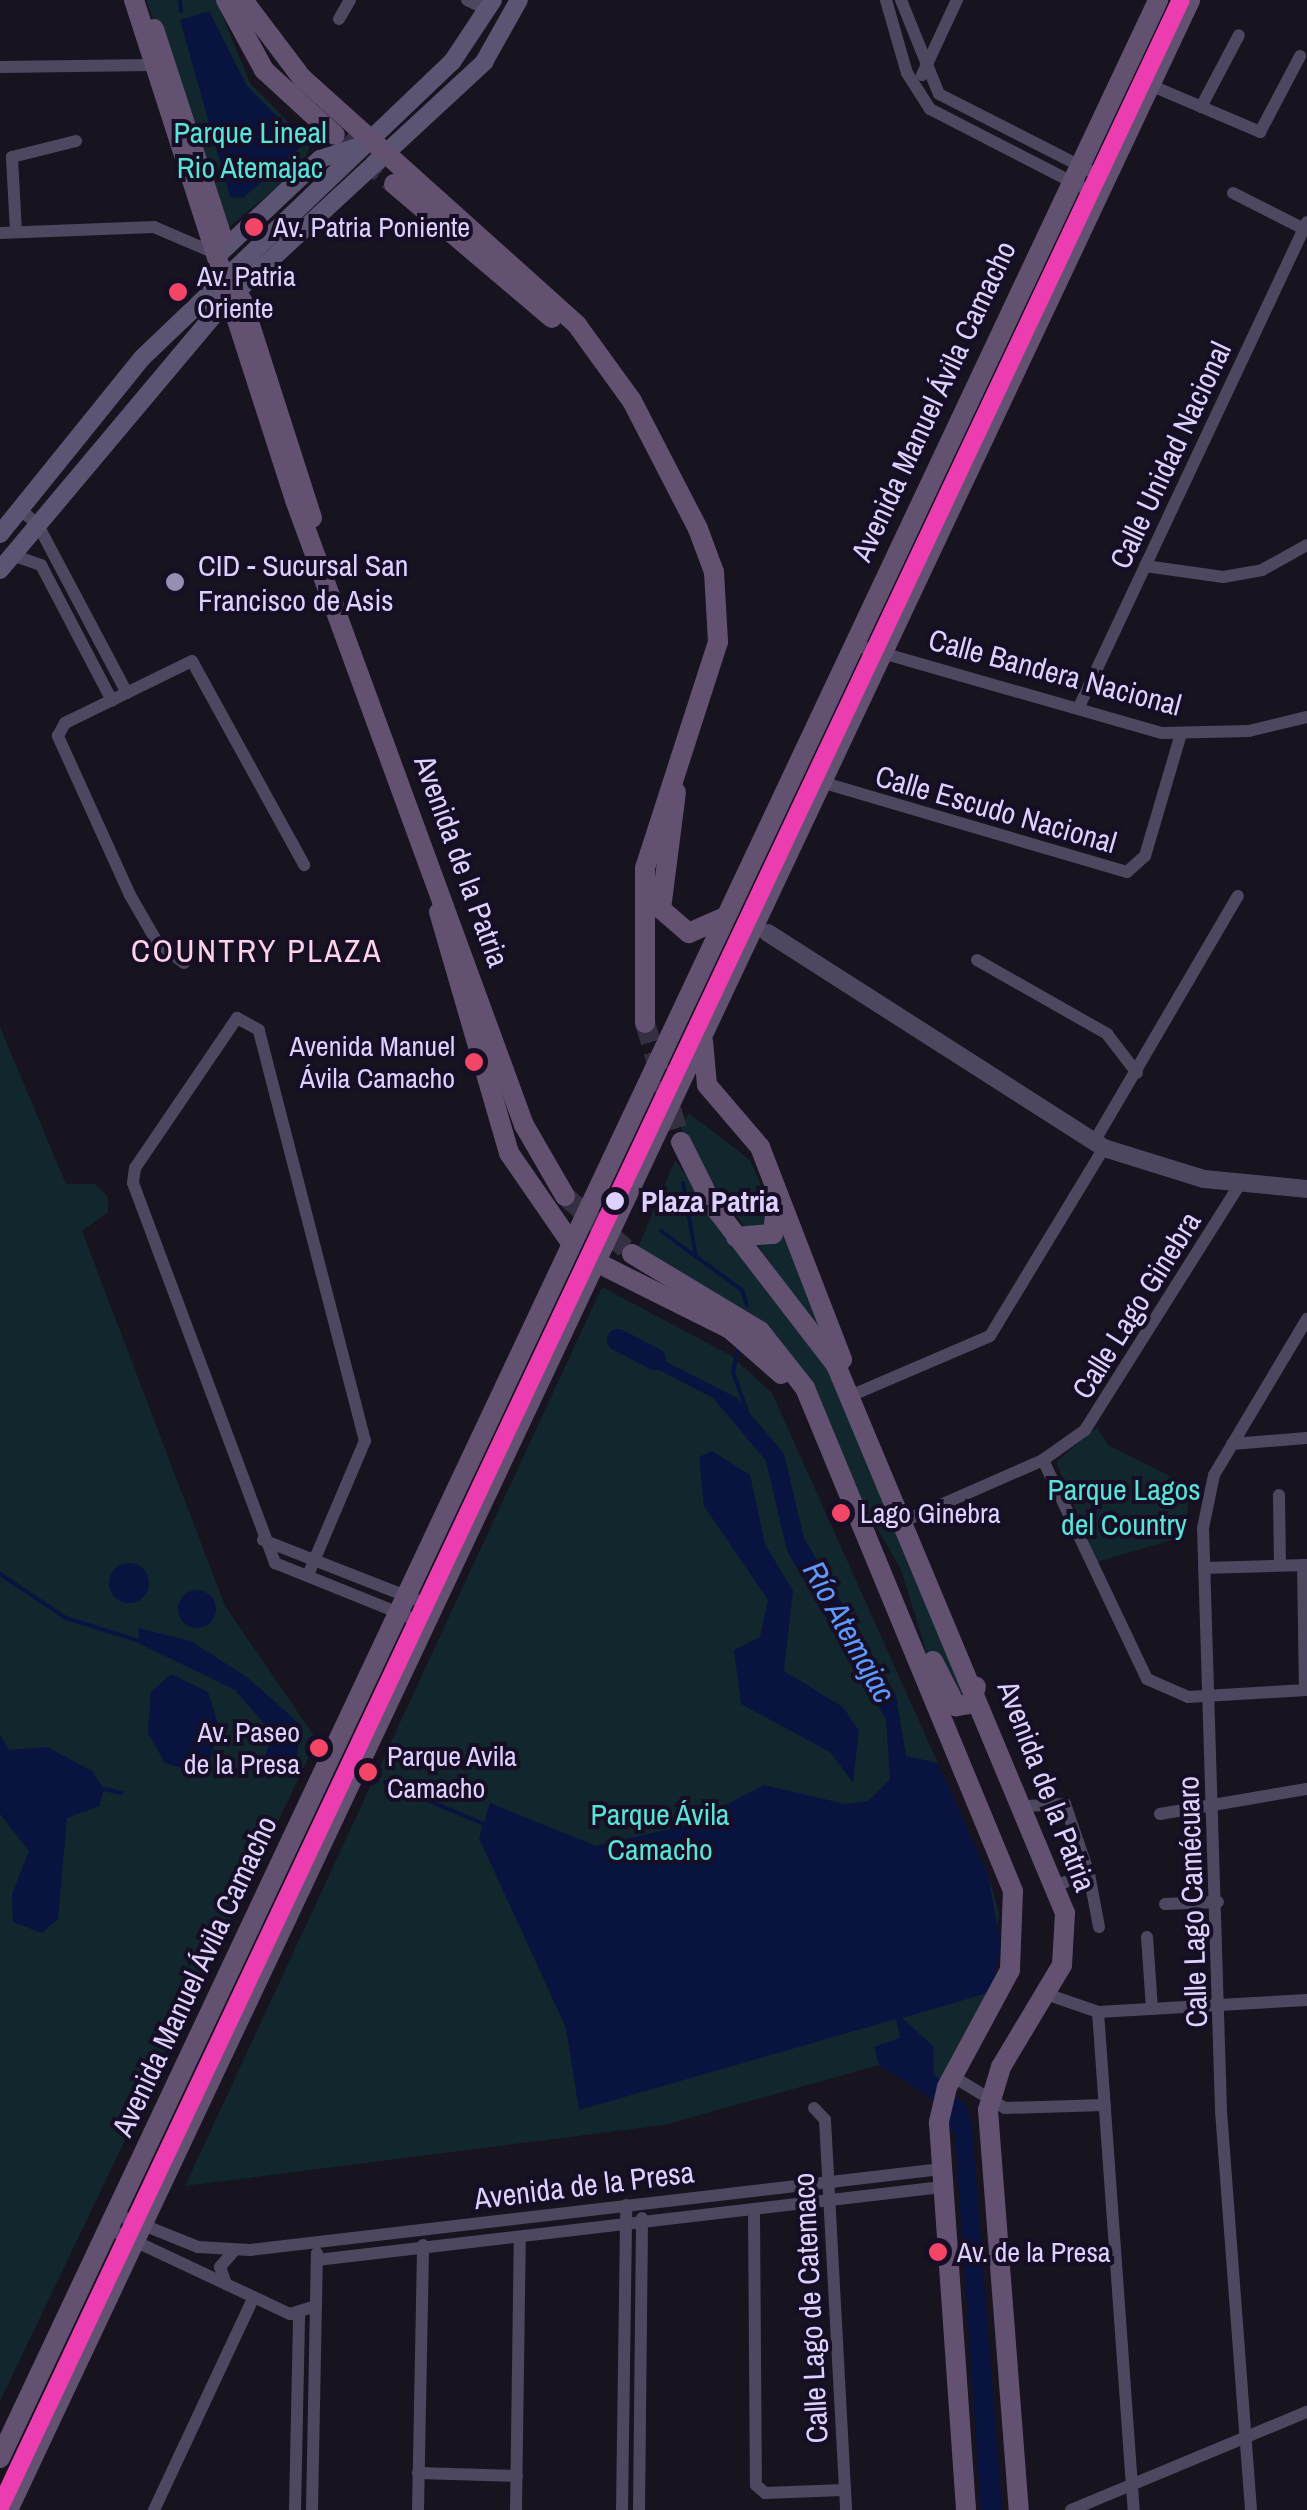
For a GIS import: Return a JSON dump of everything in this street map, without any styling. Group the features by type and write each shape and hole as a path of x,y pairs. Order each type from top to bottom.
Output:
{"main road":[{"name":"Avenida de la Patria","path":"137,0 151,65 215,243"},
{"name":"Avenida de la Patria","path":"137,0 215,243 218,281 233,302 434,885 524,1125 565,1196"},
{"path":"226,0 264,70 335,135"},
{"path":"242,0 286,62 364,142 389,152 554,302 619,380 714,572 714,673 645,868 645,1022"},
{"path":"0,570 233,302 484,62 519,0"},
{"name":"Avenida Manuel Ávila Camacho","path":"0,2458 568,1240 728,912 850,644 1158,0"},
{"name":"Avenida Manuel Ávila Camacho","path":"8,2510 668,1106 761,929 821,782 881,651 1190,0"},
{"path":"0,534 142,358 218,281 452,62 490,5"},
{"path":"394,184 619,380"},
{"path":"688,742 659,903 668,922 690,933 728,912"},
{"path":"434,885 509,1153 568,1240"},
{"path":"706,1030 707,1085 760,1147 850,1396"},
{"path":"668,1106 702,1099 752,1142 781,1223 765,1239 736,1236"},
{"name":"Avenida de la Patria","path":"680,1142 736,1236 804,1315 850,1396 976,1687 1056,1885 1066,1939 1049,1995 1001,2066 989,2104 1019,2510"},
{"path":"632,1254 760,1331 790,1365 823,1430 1018,1918 1002,1990 947,2086 942,2178 966,2510"},
{"path":"596,1262 746,1340 823,1430"},
{"path":"534,1317 514,1383 530,1386 544,1372"},
{"path":"858,1518 950,1700 968,1706 976,1687"}],"street":[{"path":"339,18 350,0"},
{"path":"467,0 490,5"},
{"path":"886,0 914,88 944,122 1074,174"},
{"path":"902,0 924,70 960,109 1100,187"},
{"path":"914,88 956,0"},
{"path":"1201,107 1239,35"},
{"path":"1150,85 1260,132 1300,56"},
{"path":"0,67 151,65"},
{"path":"16,232 12,157 76,141"},
{"path":"1233,193 1305,226"},
{"name":"Calle Unidad Nacional","path":"1078,709 1305,226"},
{"path":"0,233 154,227 215,243"},
{"path":"20,509 38,524 127,693"},
{"path":"1145,566 1223,577 1262,570 1307,545"},
{"path":"12,555 40,565 112,701"},
{"path":"76,630 90,623"},
{"name":"Calle Bandera Nacional","path":"850,644 1078,709 1182,734 1307,716"},
{"path":"184,963 157,942 130,895 58,736 65,723 197,664 304,865"},
{"name":"Calle Escudo Nacional","path":"821,782 1127,872 1144,856 1182,734"},
{"path":"850,1396 990,1336 1238,896"},
{"path":"728,912 761,929 1099,1145 1239,1185 1307,1189"},
{"path":"977,960 1106,1034 1138,1073"},
{"path":"308,1575 366,1447 259,1030 237,1018 132,1174 263,1540 275,1562 308,1575 430,1615"},
{"name":"Calle Lago Ginebra","path":"904,1521 1043,1460 1114,1394 1239,1185"},
{"name":"Calle Lago Camécuaro","path":"1251,2510 1222,2005 1204,1512 1232,1444 1307,1319"},
{"path":"1291,1346 1307,1345"},
{"path":"1232,1444 1307,1438"},
{"path":"1043,1460 1133,1664 1159,1688 1210,1697 1306,1690 1305,1565 1204,1568"},
{"path":"1280,1494 1280,1566"},
{"path":"263,1540 316,1558 401,1604 430,1615"},
{"path":"1160,1814 1307,1788"},
{"path":"1026,1806 1065,1804 1089,1874 1099,1928"},
{"path":"1056,1885 1089,1874"},
{"path":"1165,1904 1218,1902"},
{"path":"1147,1937 1152,2009"},
{"path":"1049,1995 1098,2012 1307,2000"},
{"path":"1098,2012 1134,2510"},
{"path":"947,2086 989,2104 1105,2105"},
{"name":"Calle Lago de Catemaco","path":"814,2108 826,2120 846,2510"},
{"name":"Avenida de la Presa","path":"139,2234 234,2251 828,2182 942,2178"},
{"name":"Avenida de la Presa","path":"317,2260 423,2245 754,2211 942,2178"},
{"path":"639,2510 642,2204"},
{"path":"622,2510 626,2206"},
{"path":"754,2211 756,2485 765,2493 844,2490"},
{"name":"Avenida de la Presa","path":"112,2222 226,2284 299,2315"},
{"path":"516,2510 520,2236"},
{"path":"312,2510 317,2242"},
{"path":"418,2510 423,2245"},
{"path":"226,2284 220,2267 234,2251"},
{"path":"154,2510 254,2297"},
{"path":"295,2510 299,2315 316,2306"},
{"path":"1071,2510 1307,2412"},
{"path":"623,2438 640,2438"},
{"path":"296,2467 313,2466"},
{"path":"418,2472 516,2476"}],"green space":[{"name":"Parque Lineal Rio Atemajac","path":"146,0 216,0 250,83 311,145 300,168 229,227"},
{"path":"0,1027 66,1184 95,1184 108,1197 108,1212 82,1231 225,1606 317,1740 0,2401"},
{"path":"689,1113 750,1160 834,1351 689,1150 680,1125"},
{"path":"675,1160 830,1374 967,1688 954,1698 927,1654 901,1570 762,1325 637,1250"},
{"name":"Parque Ávila Camacho","path":"602,1287 730,1355 772,1393 988,1875 999,1913 991,1992 934,2100 879,2065 664,2125 185,2186"},
{"name":"Parque Lagos del Country","path":"1097,1427 1108,1445 1190,1486 1185,1536 1097,1562 1056,1462"}],"water":[{"path":"209,11 247,86 304,144 243,198 230,197 180,20"},
{"path":"633,1345 737,1398 784,1454 804,1538 896,1696 906,1756 938,1763 988,1875 1001,1946 991,1992 902,2018 933,2046 934,2074 967,2107 972,2128 1002,2510 981,2510 955,2134 934,2100 879,2065 874,2047 900,2038 896,2019 579,2110 566,2028 479,1838 490,1803 596,1846 687,1825 764,1785 845,1804 868,1801 890,1779 886,1719 787,1551 766,1461 713,1398 628,1354"},
{"path":"712,1451 750,1475 765,1544 793,1591 784,1671 843,1707 859,1731 853,1783 830,1752 741,1704 734,1650 760,1637 768,1600 704,1506 699,1457"},
{"path":"129,1563 143,1569 149,1583 143,1597 129,1603 115,1597 109,1583 115,1569"},
{"path":"197,1590 210,1596 216,1609 210,1622 197,1628 184,1622 178,1609 184,1596"},
{"path":"138,1628 191,1641 248,1678 302,1726 297,1755 282,1763 265,1756 273,1734 235,1690 140,1644"},
{"path":"171,1674 208,1692 218,1724 211,1758 192,1771 165,1763 148,1733 151,1692"},
{"path":"0,1734 9,1750 47,1747 92,1771 104,1789 99,1806 67,1818 58,1919 42,1933 13,1922 12,1894 29,1851 0,1814"}],"waterway":[{"name":"Río Atemajac","path":"180,0 181,11"},
{"path":"683,1183 696,1257"},
{"path":"661,1231 742,1290 747,1305"},
{"name":"Río Atemajac","path":"618,1340 655,1359"},
{"path":"738,1349 733,1372 747,1411"},
{"path":"0,1574 66,1618 143,1642"},
{"path":"385,1782 486,1825"},
{"path":"104,1789 122,1793"}],"tunnel":[{"path":"342,141 394,184"},
{"path":"645,1023 681,1142"},
{"path":"565,1196 632,1254"}],"transit line":[{"path":"0,2507 1181,0"}],"place":[{"name":"Av. Patria Poniente","path":"254,227"},
{"name":"Av. Patria Oriente","path":"178,292"},
{"name":"CID - Sucursal San Francisco de Asis","path":"175,582"},
{"name":"Avenida Manuel Ávila Camacho","path":"474,1062"},
{"name":"Plaza Patria","path":"615,1201"},
{"name":"Lago Ginebra","path":"841,1513"},
{"name":"Av. Paseo de la Presa","path":"319,1748"},
{"name":"Parque Avila Camacho","path":"368,1772"},
{"name":"Av. de la Presa","path":"938,2252"}],"district":[{"name":"COUNTRY PLAZA","path":"257,951"}]}
